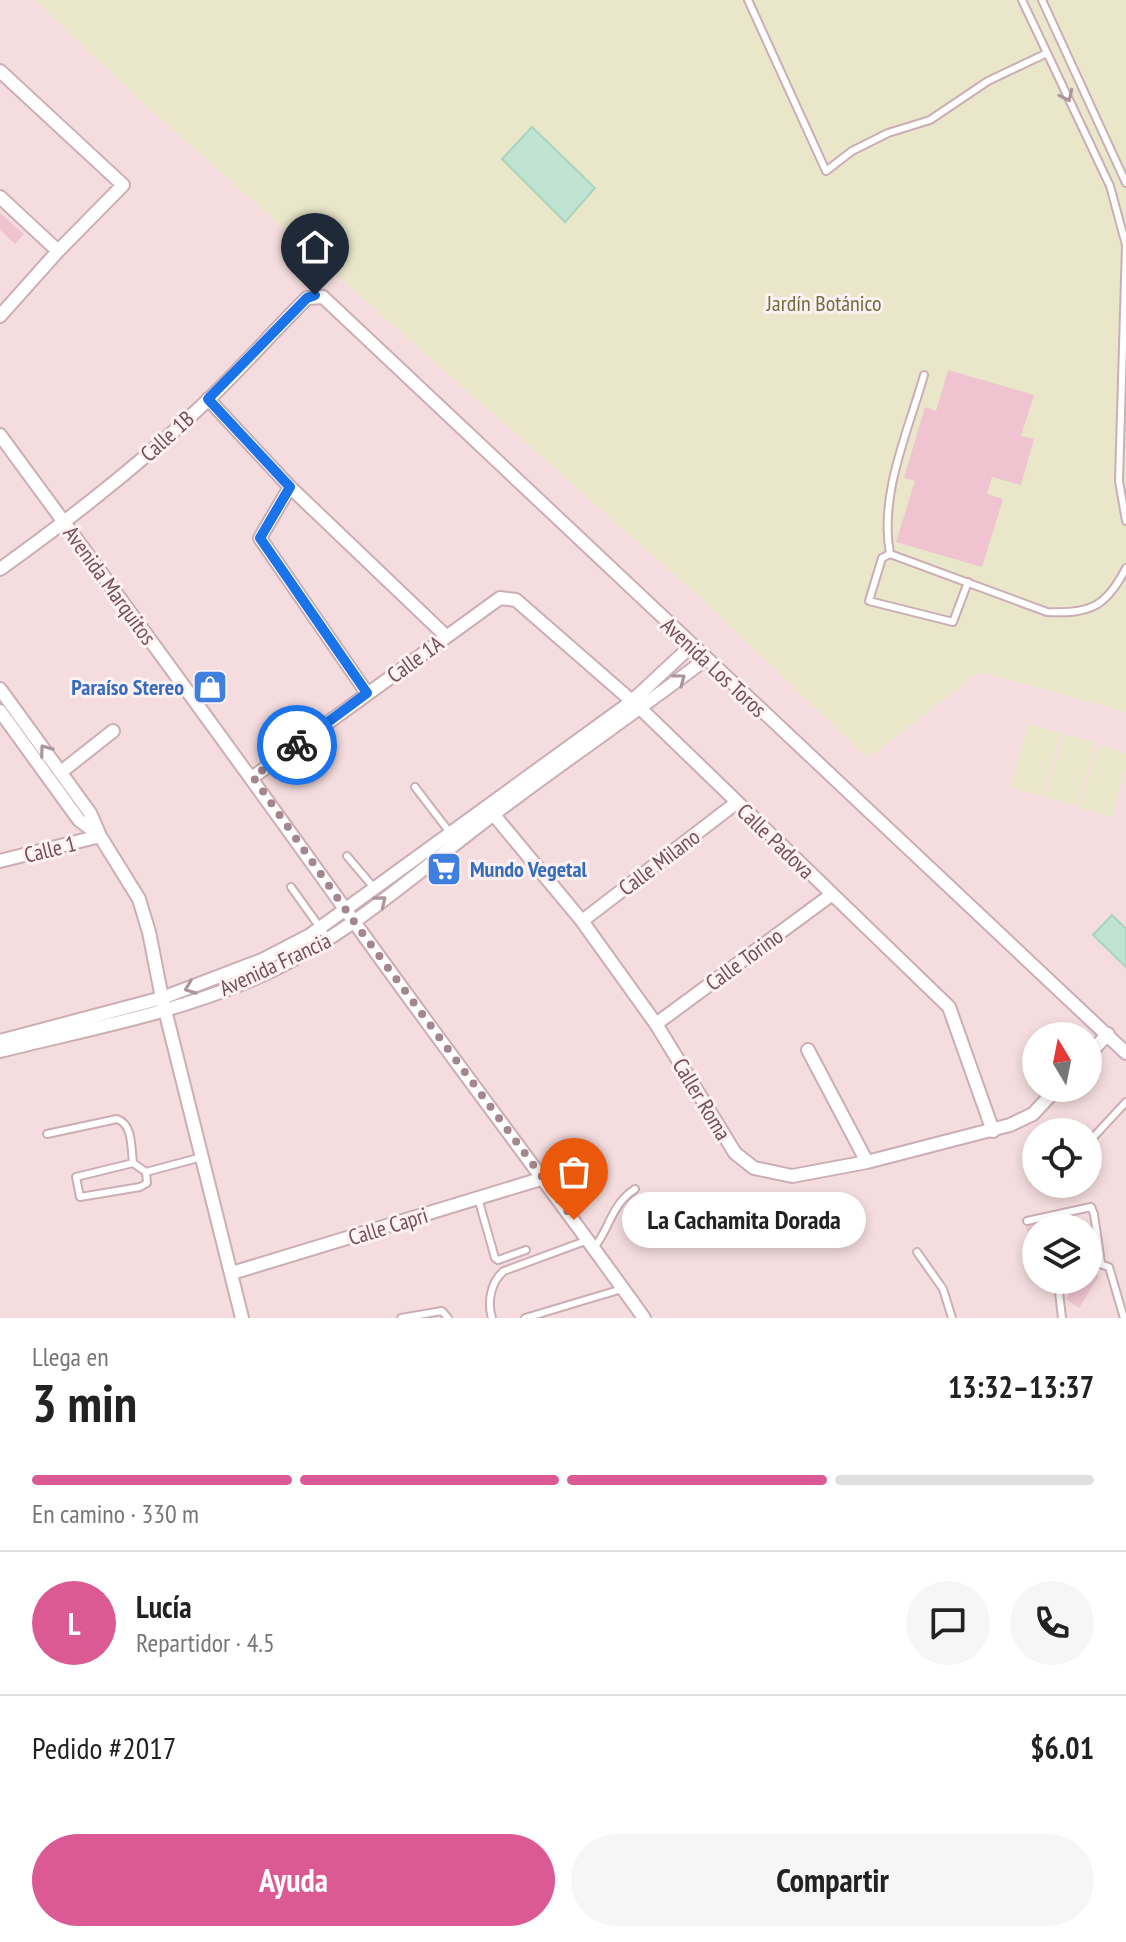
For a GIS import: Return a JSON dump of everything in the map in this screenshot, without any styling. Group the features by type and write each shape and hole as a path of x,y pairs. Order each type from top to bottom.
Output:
{"street":[{"path":"0,316 123,185 3,79"},
{"path":"0,197 58,251"},
{"name":"Calle 1B","path":"0,569 65,523 114,483 208,399 307,298 315,295 323,297"},
{"name":"Avenida Los Toros","path":"323,297 691,646 1108,1034"},
{"path":"208,399 290,487 446,636"},
{"name":"Avenida Marquitos","path":"0,435 253,777 355,923 644,1318"},
{"path":"290,487 260,538 367,693"},
{"name":"Calle 1A","path":"253,777 500,598"},
{"name":"Calle Padova","path":"500,598 516,600 636,705 949,1007 993,1131"},
{"name":"Avenida Francia","path":"636,705 691,646"},
{"name":"Avenida Francia","path":"0,1041 164,1004 262,960 320,928 706,659"},
{"path":"0,689 61,772 84,816"},
{"path":"0,711 100,836 139,899 242,1318"},
{"path":"61,772 113,731"},
{"name":"Calle Milano","path":"582,921 736,803"},
{"name":"Avenida Francia","path":"0,1051 250,981 355,923 490,810"},
{"name":"Caller Roma","path":"490,810 582,921 656,1024 735,1153 754,1168 792,1176 867,1162 993,1131 1033,1114 1044,1102"},
{"name":"Calle 1","path":"0,861 100,836"},
{"name":"Calle Torino","path":"656,1024 831,895"},
{"path":"1108,1034 1126,1045"},
{"path":"1108,1034 1126,1053"},
{"path":"1102,1040 1108,1034"},
{"path":"808,1050 867,1162"},
{"name":"Calle Capri","path":"232,1273 544,1178"}],"lane":[{"path":"748,0 826,171 852,151 888,133 930,120 988,81 1047,53"},
{"path":"1022,0 1110,186 1126,245 1119,481 1126,521"},
{"path":"1042,0 1126,183"},
{"path":"890,554 886,525 891,491 924,375"},
{"path":"968,582 953,622 869,601 882,558 890,554 968,582 1047,612 1074,613 1102,604 1126,568"},
{"path":"415,787 451,834"},
{"path":"347,856 375,889"},
{"path":"291,887 329,940"},
{"path":"1102,1128 1126,1102"},
{"path":"47,1134 117,1119 128,1126 133,1163 146,1172 202,1157"},
{"path":"133,1163 76,1177 80,1197 140,1187 147,1183 146,1172"},
{"path":"492,1318 489,1308 498,1276 504,1271 591,1244 609,1227 618,1202 635,1189"},
{"path":"478,1198 495,1258 498,1260 526,1250"},
{"path":"1055,1214 1091,1207 1094,1214"},
{"path":"917,1252 943,1289 952,1318"},
{"path":"1102,1264 1109,1267 1124,1318"},
{"path":"525,1318 623,1289"},
{"path":"1059,1294 1062,1318"},
{"path":"401,1318 442,1311 448,1318"}],"shaded area":[{"path":"0,0 1126,0 1126,1318 0,1318"},
{"path":"532,127 595,188 565,222 502,159"},
{"path":"1112,915 1126,929 1126,967 1093,935"}],"green space":[{"name":"Jardín Botánico","path":"35,0 1126,0 1126,712 980,672 868,758 695,593 146,106"},
{"path":"1029,724 1061,733 1043,796 1010,787"},
{"path":"1064,734 1096,743 1077,807 1045,797"},
{"path":"1098,745 1126,753 1126,768 1112,817 1079,808"}],"building":[{"path":"0,213 24,234 15,244 0,230"},
{"path":"948,370 1034,395 1021,436 1034,439 1021,485 992,477 987,494 1003,499 982,567 896,542 915,481 904,478 925,407 936,411"},
{"path":"1069,1294 1088,1294 1079,1308 1066,1299"}],"way so far":[{"path":"297,745 253,777 355,923 574,1220"}],"place":[{"name":"Paraíso Stereo","path":"210,687"},
{"name":"Mundo Vegetal","path":"444,869"},
{"name":"La Cachamita Dorada","path":"574,1220"}],"route":[{"path":"297,745 367,693 260,538 290,487 208,399 307,298 315,295"}]}
